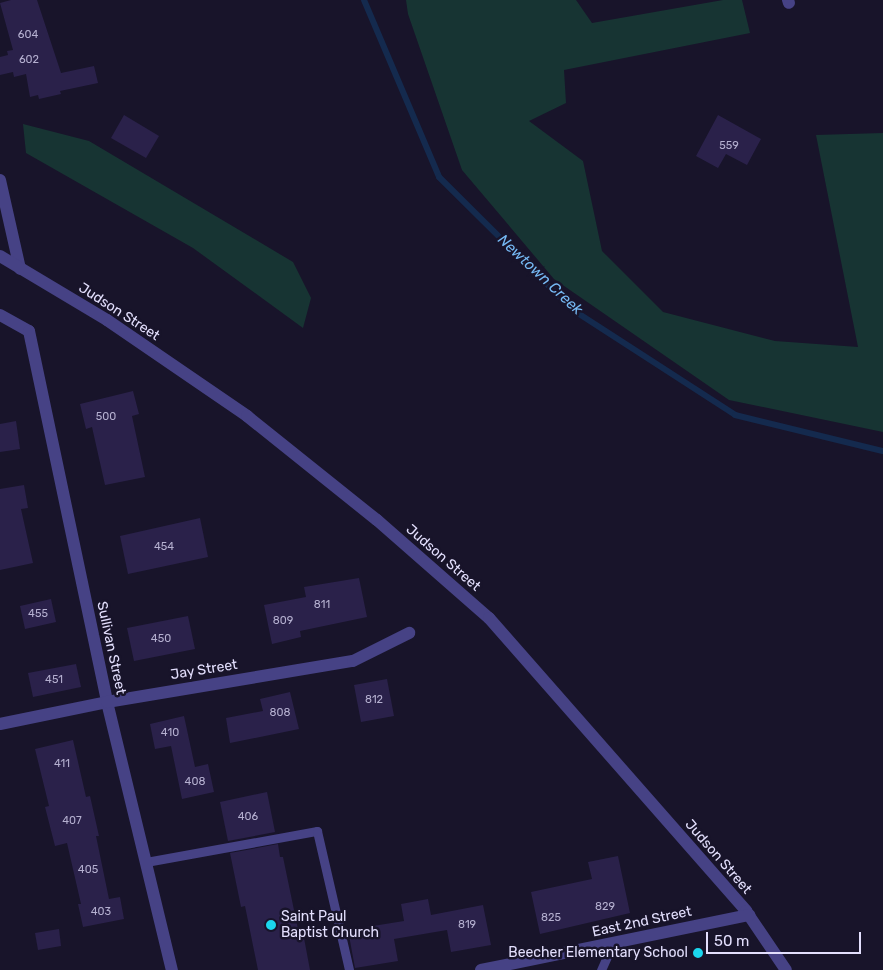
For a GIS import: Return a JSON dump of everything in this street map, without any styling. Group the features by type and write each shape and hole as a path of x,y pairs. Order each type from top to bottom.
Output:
{"street":[{"path":"0,180 20,269"},
{"name":"Judson Street","path":"0,256 107,320 247,416 377,520 482,612 749,915 786,970"},
{"name":"Sullivan Street","path":"0,315 29,331 107,702 172,970"},
{"name":"Jay Street","path":"0,724 107,702 352,661 409,633"},
{"name":"East 2nd Street","path":"481,970 749,915"}],"lane":[{"path":"146,862 317,832 349,970"},
{"path":"601,970 613,943"}],"green space":[{"path":"406,0 576,0 592,23 723,0 742,0 750,33 564,70 566,103 529,121 583,161 602,251 663,312 775,341 858,347 816,135 883,133 883,432 729,400 554,279 462,170 408,14"},
{"path":"23,124 89,141 293,262 311,298 303,328 193,248 26,153"}],"building":[{"path":"11,0 37,0 61,73 94,66 98,83 60,91 61,94 39,99 38,95 30,97 26,74 14,77 13,72 0,75 0,57 8,55 7,51 13,50 0,3"},
{"path":"124,115 159,136 146,158 111,138"},
{"path":"718,115 761,139 747,165 726,154 718,168 696,156"},
{"path":"133,391 139,414 132,416 145,477 105,485 92,427 86,429 80,404"},
{"path":"16,421 20,449 0,452 0,424"},
{"path":"24,485 28,508 21,509 33,563 0,570 0,489"},
{"path":"200,518 208,557 128,574 120,536"},
{"path":"359,578 367,617 300,631 301,637 272,644 264,605 306,597 304,587"},
{"path":"51,599 56,622 25,629 20,606"},
{"path":"188,616 195,649 134,661 127,628"},
{"path":"76,664 81,687 33,697 28,673"},
{"path":"387,679 394,716 361,722 354,685"},
{"path":"290,692 299,729 230,743 226,718 263,711 260,699"},
{"path":"184,716 195,767 208,764 214,792 182,799 171,746 155,749 150,724"},
{"path":"73,740 86,797 90,796 99,836 96,836 109,899 120,897 124,919 83,927 78,904 81,904 67,843 55,846 45,807 49,806 35,749"},
{"path":"267,792 275,832 228,841 220,802"},
{"path":"278,844 280,857 283,857 300,939 304,938 310,970 258,970 245,906 241,907 230,853"},
{"path":"618,856 630,913 540,934 531,892 592,879 588,862"},
{"path":"428,899 431,915 483,905 491,945 451,952 447,930 394,939 398,961 355,968 348,930 404,921 401,904"},
{"path":"59,929 61,946 38,950 35,933"}],"waterway":[{"name":"Newtown Creek","path":"364,0 439,177 573,310 735,415 883,451"}],"place":[{"name":"Saint Paul Baptist Church","path":"271,925"},
{"name":"Beecher Elementary School","path":"698,953"}]}
